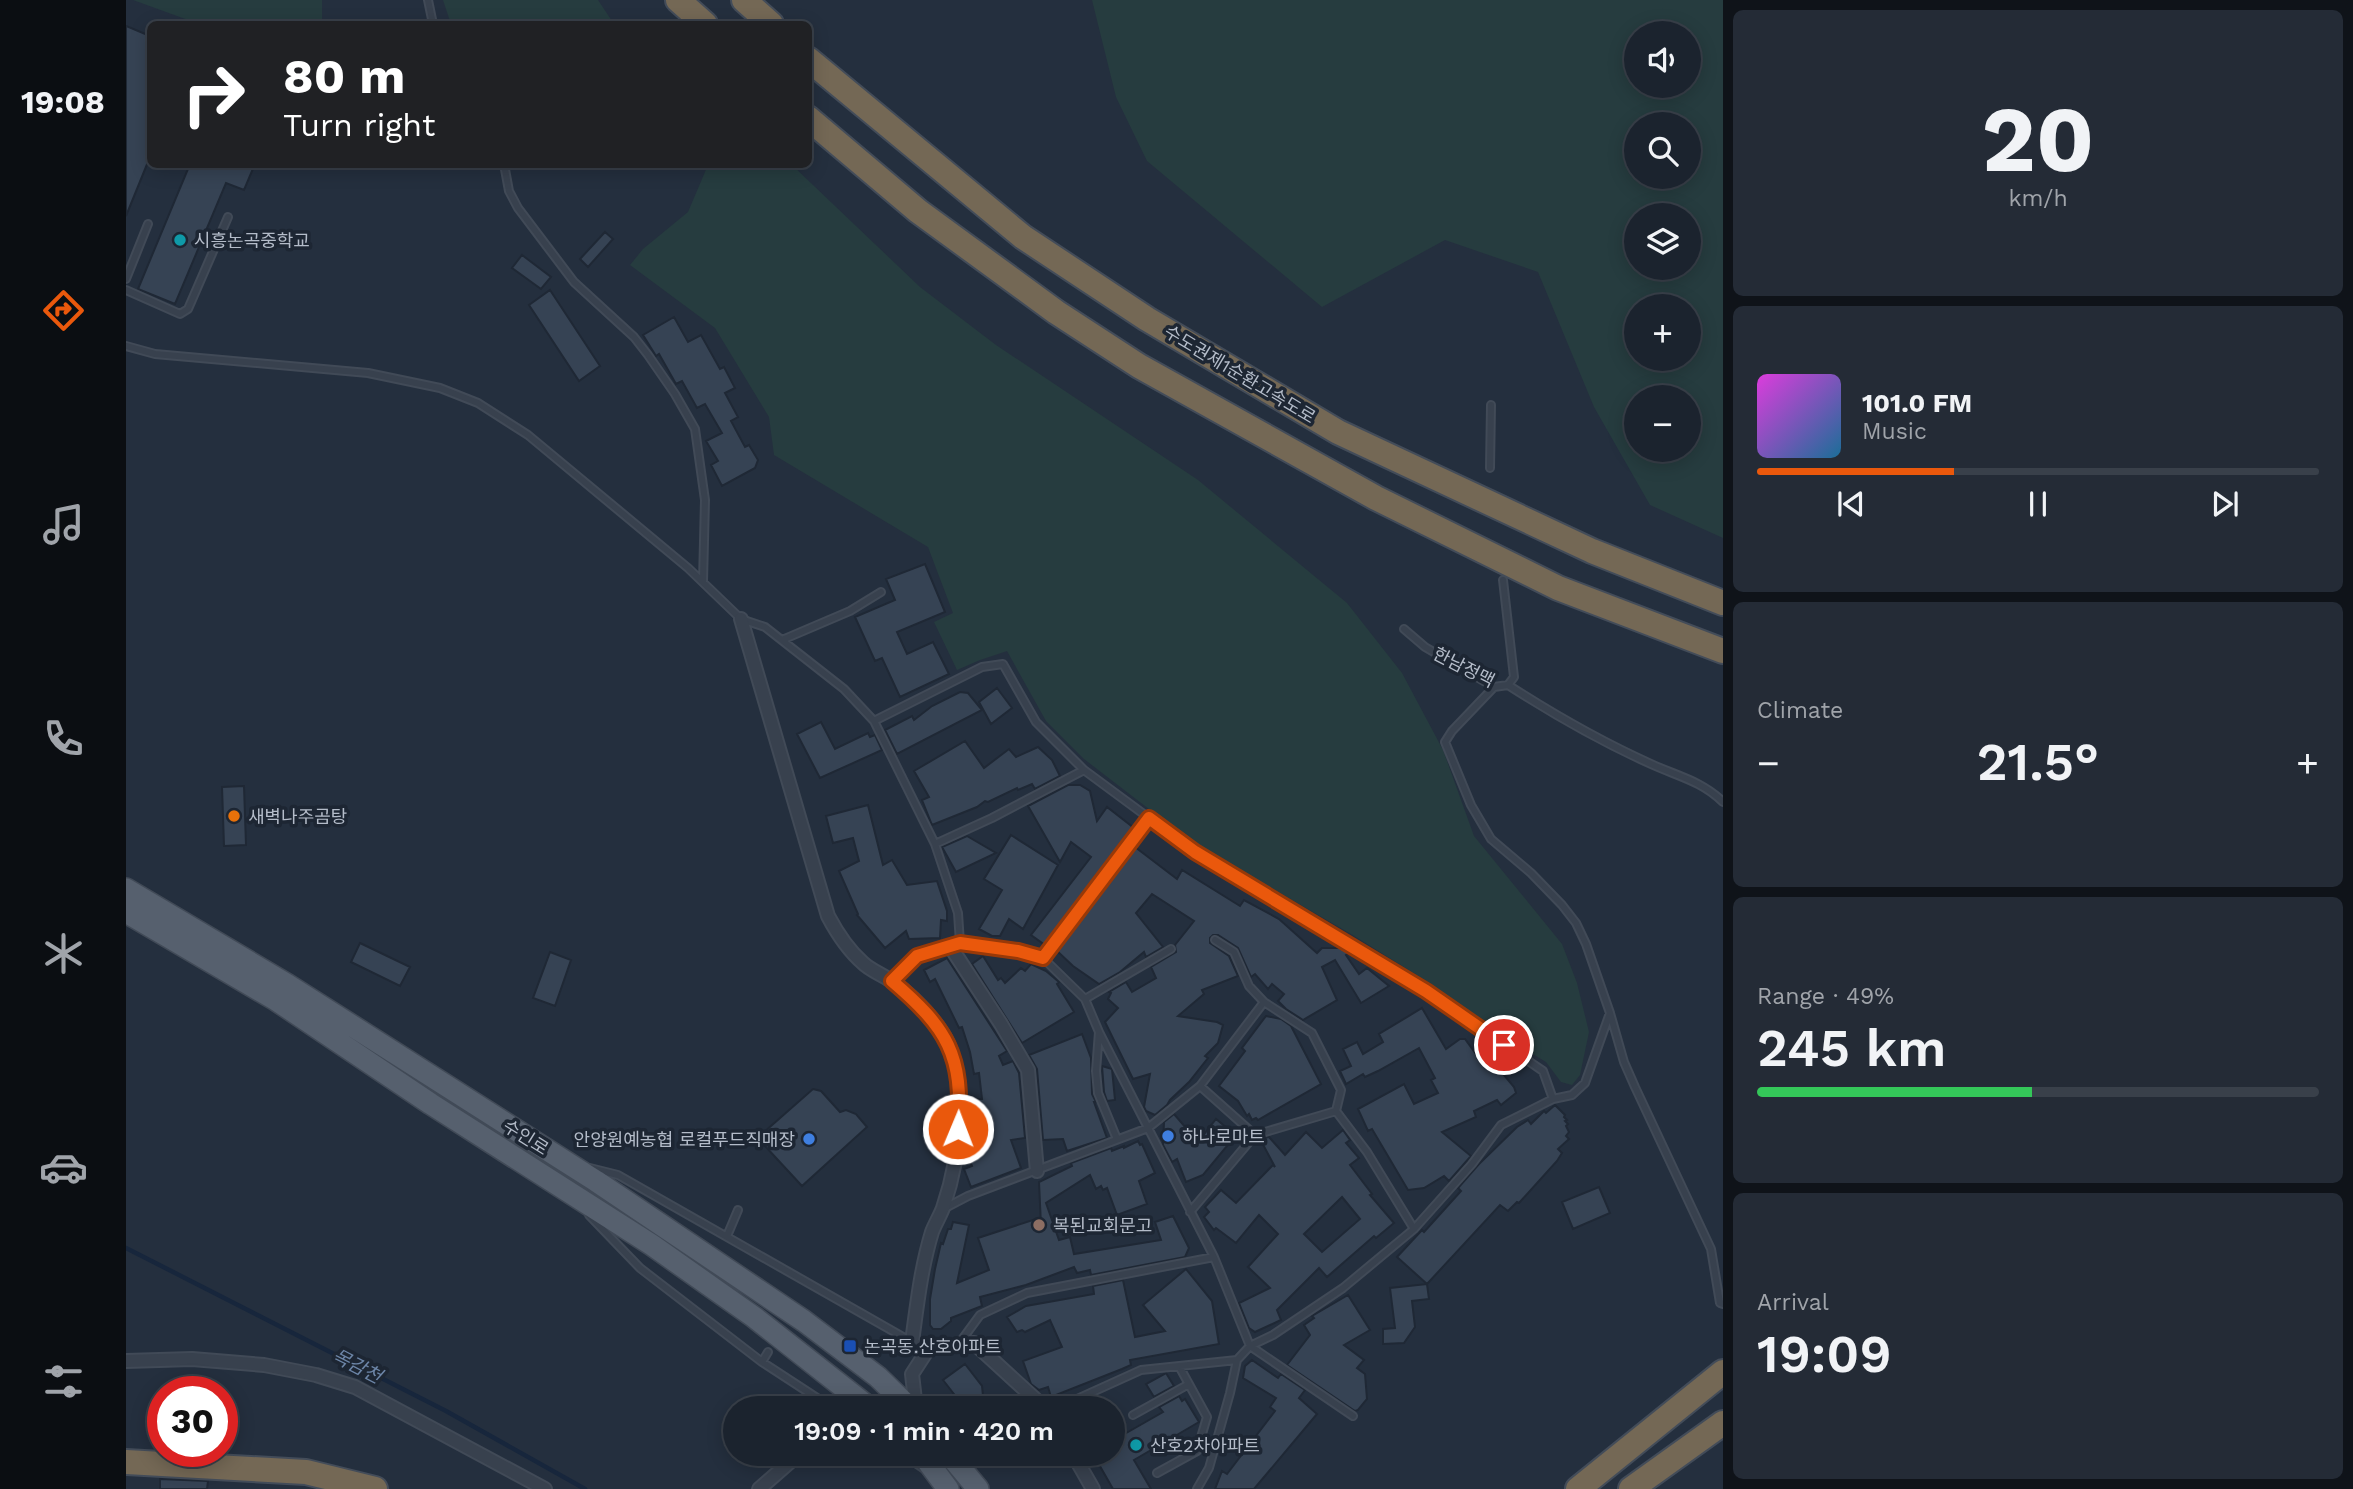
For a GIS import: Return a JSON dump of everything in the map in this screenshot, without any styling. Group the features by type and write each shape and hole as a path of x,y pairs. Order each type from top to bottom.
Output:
{"highway":[{"path":"678,0 702,21"},
{"path":"744,0 768,21"},
{"name":"수도권제1순환고속도로","path":"812,62 1023,237 1147,319 1338,432 1592,551 1723,603"},
{"path":"812,121 918,211 1056,312 1139,366 1376,498 1558,588 1723,651"},
{"path":"1578,1489 1723,1372"},
{"path":"1631,1489 1723,1423"},
{"path":"126,1462 306,1472 375,1489"}],"main road":[{"name":"수인로","path":"126,889 288,985 561,1159 804,1321 878,1377 898,1396"},
{"name":"수인로","path":"126,912 276,1000 431,1104 652,1245 754,1317 855,1396"},
{"path":"931,1466 945,1485"},
{"path":"959,1466 978,1489"}],"street":[{"path":"741,619 828,916 837,934 863,964 892,981 920,1005 941,1029 955,1061 960,1105 956,1153 943,1209 932,1231 921,1278 912,1342 925,1354 912,1374 915,1396"},
{"path":"955,945 1028,1070 1037,1171"},
{"path":"958,1345 974,1343 1032,1396"},
{"path":"126,1361 192,1359 264,1365 329,1379 355,1387 545,1489"},
{"path":"759,1489 785,1466"},
{"path":"1080,1466 1093,1489"}],"lane":[{"path":"428,0 432,21"},
{"path":"505,168 509,191 519,208 574,282 634,337 675,394 695,429 705,500 703,582"},
{"path":"126,290 180,314 188,309 228,217"},
{"path":"126,278 148,224"},
{"path":"126,346 155,354 368,373 440,388 478,403 528,435 688,568 741,619 765,627 782,640 844,689 874,721 935,844 958,913 955,945"},
{"path":"1490,468 1492,405"},
{"name":"한남정맥","path":"1404,629 1425,647 1494,687 1508,685 1514,677 1503,580"},
{"path":"782,640 850,611 881,592"},
{"path":"874,721 982,667 1003,664 1036,722 1084,770 1195,852 1426,991 1543,1072 1553,1099"},
{"path":"1508,685 1614,746 1653,765 1694,780 1723,802"},
{"path":"1494,687 1444,742 1471,805 1491,839 1531,873 1576,923 1610,1013 1624,1062 1711,1249 1720,1303 1723,1304"},
{"path":"935,844 1084,770"},
{"path":"1043,958 1149,818"},
{"path":"1215,940 1234,952 1249,986 1264,1002 1312,1033 1341,1090 1336,1111"},
{"path":"892,981 917,956 955,945 1018,951 1043,958 1085,999 1214,1258 1250,1346 1353,1416"},
{"path":"1085,999 1171,949"},
{"path":"943,1209 968,1196 1148,1128 1200,1086 1264,1002"},
{"path":"1197,1489 1209,1468 1237,1360 1250,1346 1273,1335 1343,1288 1414,1229 1472,1164 1502,1125 1553,1099 1572,1095 1585,1083 1610,1013"},
{"path":"1099,1031 1096,1071 1098,1093 1116,1139"},
{"path":"1200,1086 1255,1135"},
{"path":"1336,1111 1367,1152 1414,1229"},
{"path":"1190,1212 1255,1135 1336,1111"},
{"path":"561,1159 618,1175 912,1342"},
{"path":"566,1191 640,1268 762,1362 814,1396"},
{"path":"727,1236 738,1210"},
{"path":"925,1354 958,1345 980,1314 1027,1293 1214,1258"},
{"path":"807,1295 813,1286"},
{"path":"762,1362 768,1352"},
{"path":"1084,1396 1141,1370 1237,1360"},
{"path":"1157,1474 1197,1451 1207,1417 1179,1366"},
{"path":"1133,1415 1189,1384"},
{"path":"919,1466 945,1485"}],"green space":[{"path":"133,0 322,0 322,21 191,21"},
{"path":"443,0 598,0 612,21 450,21"},
{"path":"1092,0 1723,0 1723,538 1650,505 1625,462 1701,462 1701,385 1624,385 1624,460 1594,407 1538,272 1445,240 1322,307 1147,161 1116,97"},
{"path":"707,168 795,168 920,287 996,345 1198,480 1347,603 1402,673 1443,750 1474,836 1562,944 1577,983 1589,1032 1580,1075 1572,1085 1561,1082 1546,1062 1485,1025 1436,987 1351,934 1193,843 1084,759 1046,721 1007,651 957,670 934,622 953,613 928,547 774,455 769,417 715,328 630,265 643,249 688,212"}],"building":[{"path":"126,26 147,35 147,164 126,216"},
{"name":"시흥논곡중학교","path":"188,168 253,168 244,190 226,183 175,304 138,289"},
{"path":"605,232 613,239 588,267 580,259"},
{"path":"522,255 551,277 541,289 512,268"},
{"path":"550,290 600,366 579,381 529,305"},
{"path":"674,317 688,342 701,335 720,369 724,367 735,388 725,393 738,417 731,421 745,447 749,445 758,460 755,468 722,486 711,465 718,461 706,441 722,433 705,404 697,408 682,381 676,384 659,354 656,356 643,335"},
{"path":"925,564 945,612 897,632 907,654 933,642 949,674 900,697 882,658 875,661 855,617 895,600 886,579"},
{"path":"997,688 1012,708 991,724 979,702"},
{"path":"960,692 968,693 982,710 897,754 885,730 912,716 914,720 932,706"},
{"path":"821,722 835,749 868,733 870,737 875,735 882,750 820,778 797,734"},
{"path":"965,741 984,768 1009,749 1016,757 1038,747 1052,760 1060,776 1035,789 1032,784 1018,790 1017,788 932,825 922,800 929,797 914,771"},
{"path":"1068,785 1080,785 1090,791 1097,821 1107,807 1134,828 1045,945 1031,935 1091,857 1071,842 1060,862 1028,806"},
{"name":"새벽나주곰탕","path":"244,786 246,845 224,846 222,787"},
{"path":"868,805 883,865 892,860 907,885 937,881 947,911 947,921 941,920 940,938 909,939 906,931 885,948 857,915 839,871 859,861 853,838 833,843 826,816"},
{"path":"1011,835 1058,865 1023,929 1009,919 1000,936 992,936 979,929 1002,890 984,879"},
{"path":"967,836 996,853 956,872 942,847"},
{"path":"1135,847 1177,879 1182,870 1240,906 1244,900 1279,919 1317,953 1322,948 1344,948 1351,952 1346,955 1359,974 1367,968 1389,986 1361,1003 1335,960 1322,967 1337,1000 1303,1020 1278,1001 1284,994 1272,984 1268,989 1255,974 1251,977 1238,948 1218,935 1213,935 1210,943 1229,956 1238,976 1202,990 1204,994 1178,1016 1223,1025 1218,1043 1205,1056 1208,1058 1189,1082 1167,1105 1155,1115 1146,1111 1144,1107 1150,1074 1133,1079 1105,1022 1118,1008 1108,999 1111,993 1109,992 1126,982 1132,992 1156,978 1151,967 1176,952 1175,945 1194,921 1152,894 1136,913 1163,947 1146,957 1144,952 1120,972 1099,984 1056,950"},
{"path":"360,943 410,967 400,986 351,962"},
{"path":"550,952 571,960 555,1006 533,998"},
{"path":"983,956 998,980 1001,978 1005,983 1021,968 1025,971 1031,964 1046,971 1059,982 1057,984 1074,1012 1022,1043 972,964"},
{"path":"947,958 1007,1051 999,1056 1003,1065 1013,1061 1019,1073 1025,1138 1011,1140 1021,1168 971,1187 964,1169 972,1166 968,1156 974,1154 972,1134 981,1133 978,1099 982,1099 979,1073 974,1074 962,1027 959,1028 935,979 930,982 924,970"},
{"path":"1422,1008 1446,1049 1460,1039 1465,1039 1484,1065 1499,1069 1516,1093 1501,1105 1497,1100 1474,1111 1476,1117 1442,1132 1471,1156 1449,1181 1444,1176 1424,1188 1408,1190 1372,1129 1368,1131 1358,1109 1404,1084 1414,1104 1438,1093 1431,1080 1435,1078 1419,1048 1378,1071 1365,1077 1363,1074 1346,1084 1340,1071 1351,1066 1343,1049 1357,1042 1363,1054 1383,1042 1379,1034"},
{"path":"1266,1016 1281,1019 1291,1026 1321,1084 1258,1120 1252,1120 1238,1101 1219,1086"},
{"path":"1082,1034 1091,1058 1092,1094 1107,1138 1067,1151 1063,1139 1043,1140 1037,1069 1029,1055"},
{"path":"1102,1066 1112,1069 1115,1100 1107,1101"},
{"name":"안양원예농협 로컬푸드직매장","path":"813,1089 821,1091 840,1112 846,1110 856,1114 867,1127 802,1186 765,1146 763,1133"},
{"path":"1555,1105 1565,1115 1569,1132 1566,1136 1569,1139 1558,1149 1562,1153 1557,1161 1519,1203 1508,1211 1500,1205 1427,1284 1397,1257 1422,1230 1424,1232 1461,1191 1458,1188 1479,1164 1517,1127 1528,1120 1531,1124 1544,1111 1546,1113"},
{"path":"1174,1114 1198,1142 1216,1119 1233,1133 1229,1138 1232,1140 1203,1175 1186,1182 1177,1159 1172,1162 1163,1145 1164,1122"},
{"path":"1343,1130 1350,1140 1346,1143 1359,1158 1350,1165 1372,1194 1370,1195 1394,1223 1376,1238 1374,1236 1327,1277 1319,1268 1277,1310 1281,1320 1255,1332 1249,1328 1239,1303 1270,1288 1248,1267 1278,1234 1259,1215 1236,1243 1216,1228 1214,1230 1204,1217 1209,1212 1205,1207 1221,1190 1236,1203 1273,1165 1275,1167 1260,1139 1269,1137 1285,1155 1306,1132 1322,1148","holes":["1342,1197 1360,1219 1322,1252 1304,1234"]},
{"path":"1138,1141 1142,1144 1155,1173 1139,1181 1147,1204 1117,1215 1107,1188 1103,1190 1101,1186 1096,1189 1090,1175 1046,1203 1059,1240 1070,1237 1074,1254 1161,1240 1155,1222 1173,1216 1189,1248 1185,1257 1091,1275 1090,1270 1077,1273 1074,1267 1026,1285 980,1297 982,1306 951,1318 941,1329 933,1329 930,1325 930,1299 935,1269 941,1243 943,1244 953,1222 969,1225 957,1283 989,1270 978,1238 1039,1218 1041,1225 1039,1182 1072,1166 1071,1163 1111,1148 1112,1151 1124,1148"},
{"path":"1599,1187 1610,1213 1573,1229 1562,1202"},
{"path":"1186,1269 1212,1301 1219,1344 1130,1360 1131,1365 1054,1396 1051,1396 1048,1387 1039,1390 1031,1384 1023,1361 1062,1347 1050,1320 1025,1332 1017,1332 1007,1317 1026,1306 1094,1294 1093,1286 1123,1280 1135,1337 1165,1331 1143,1305"},
{"path":"1427,1284 1429,1299 1412,1301 1415,1327 1404,1343 1383,1344 1383,1329 1395,1328 1390,1288"},
{"path":"1348,1295 1370,1330 1344,1345 1364,1360 1357,1368 1365,1374 1367,1399 1355,1411 1287,1365 1310,1335 1304,1325 1314,1318 1312,1316"},
{"path":"1252,1360 1278,1378 1281,1374 1305,1390 1299,1398 1317,1414 1254,1489 1215,1489 1222,1471 1227,1474 1275,1411 1270,1407 1276,1398 1243,1378 1245,1366"},
{"path":"965,1364 982,1386 983,1396 955,1396 943,1380"},
{"path":"1166,1373 1174,1386 1154,1397 1146,1384"},
{"name":"산호2차아파트","path":"1179,1396 1182,1401 1185,1399 1199,1422 1134,1460 1151,1489 1113,1489 1100,1466 1125,1466 1125,1434 1163,1412 1159,1407"},
{"path":"160,1479 208,1481 207,1489 160,1489"}],"waterway":[{"name":"목감천","path":"126,1248 446,1411 585,1489"}],"place":[{"name":"시흥논곡중학교","path":"180,240"},
{"name":"새벽나주곰탕","path":"234,816"},
{"name":"하나로마트","path":"1168,1136"},
{"name":"안양원예농협 로컬푸드직매장","path":"809,1139"},
{"name":"복된교회문고","path":"1039,1225"},
{"name":"논곡동.산호아파트","path":"850,1346"},
{"name":"산호2차아파트","path":"1136,1445"}],"route":[{"path":"958,1129 960,1105 955,1061 941,1029 920,1005 892,981 917,956 960,943 1018,951 1043,958 1149,818 1195,852 1426,991 1504,1045"}]}
